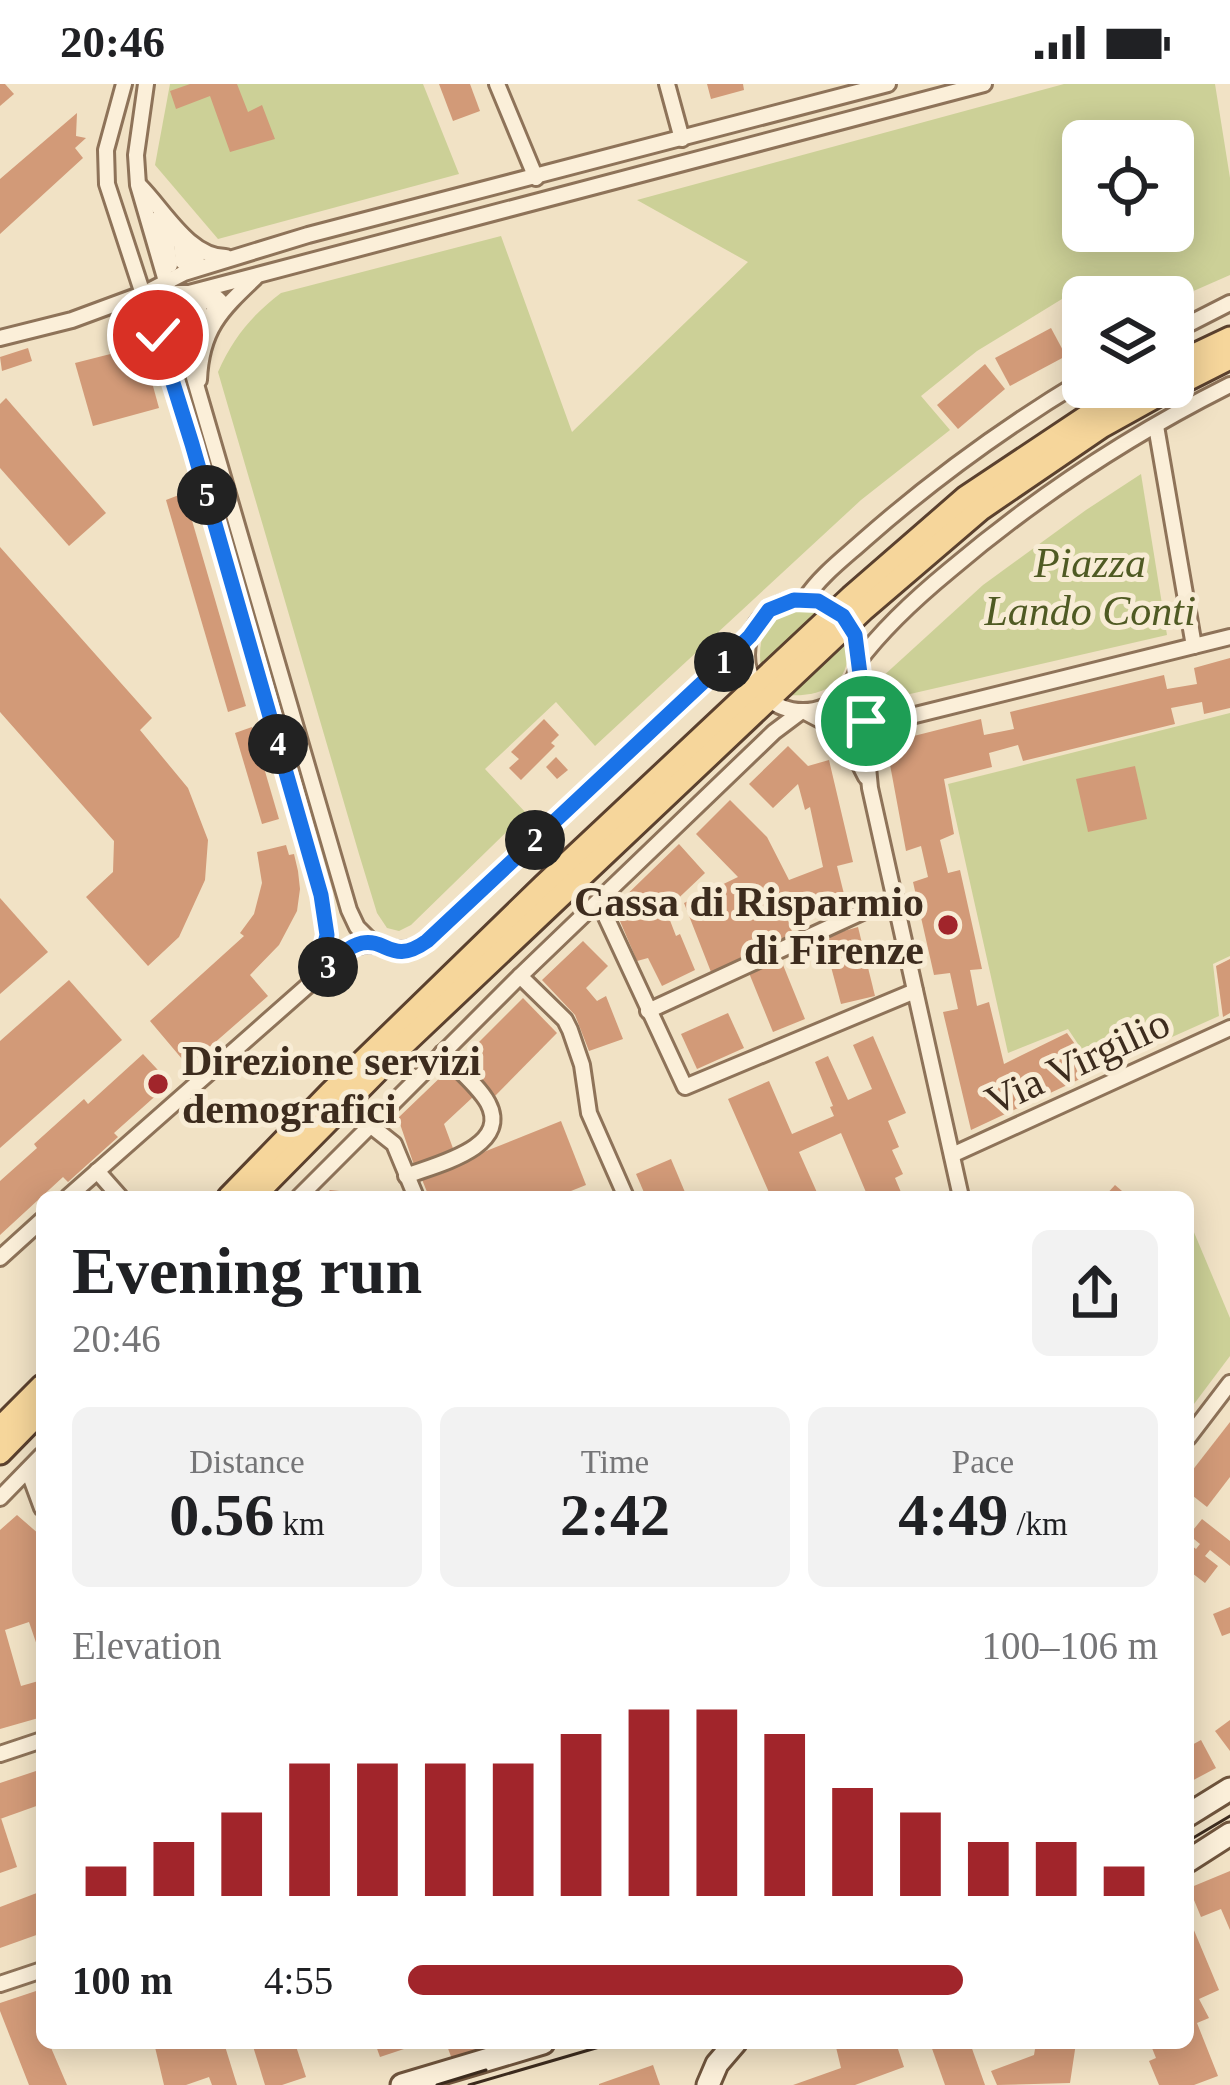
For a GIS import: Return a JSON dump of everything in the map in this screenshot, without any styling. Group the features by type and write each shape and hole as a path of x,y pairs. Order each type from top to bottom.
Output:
{"main road":[{"path":"1194,355 1230,338"},
{"path":"1194,376 1230,358"},
{"path":"259,1191 966,497 1100,408"},
{"path":"843,617 981,509 1135,408"},
{"path":"235,1191 543,886 762,693"},
{"path":"0,1428 36,1392"},
{"path":"0,1453 36,1416"}],"street":[{"path":"119,84 106,150 114,212 192,444 321,895 327,935 316,979"},
{"path":"496,84 536,178"},
{"path":"667,84 682,139"},
{"path":"0,338 72,320 167,287 184,272 308,235 888,84"},
{"path":"167,287 189,293 933,91 984,84"},
{"path":"147,86 136,154 139,185 349,910 371,943"},
{"path":"139,185 206,254 249,253"},
{"path":"357,231 359,238 191,283 186,270 357,231"},
{"path":"199,398 207,333 260,273"},
{"path":"1194,321 1230,303"},
{"path":"305,1191 775,732 802,711 822,708 840,698 882,631 975,549 1064,484 1230,386"},
{"path":"805,599 828,572 931,484 1062,393"},
{"path":"1156,426 1194,646"},
{"path":"75,1191 347,951 371,943 402,952 427,941 750,636 769,610 805,599 818,601 843,617 857,642 870,788 960,1191"},
{"path":"750,636 748,667 762,693 784,708 802,711 843,732 870,788"},
{"path":"866,721 895,720 1230,638"},
{"path":"648,1011 895,897"},
{"path":"598,902 685,1087 915,991"},
{"path":"520,976 570,1030 579,1053 589,1113 619,1191"},
{"name":"Via Virgilio","path":"952,1155 1230,1028"},
{"path":"406,1176 475,1148 490,1130 492,1114 486,1100 442,1053"},
{"path":"370,1125 394,1144 413,1191"},
{"path":"97,1172 114,1191"},
{"path":"0,1258 36,1225"},
{"path":"1194,1430 1230,1383"},
{"path":"0,1498 36,1462"},
{"path":"28,1470 36,1492"},
{"path":"0,1754 36,1742"},
{"path":"1194,1811 1230,1790"},
{"path":"1194,1855 1230,1834"},
{"path":"0,1984 36,1972"},
{"path":"402,2085 514,2049"},
{"path":"708,2085 730,2049"}],"green space":[{"path":"170,84 423,84 459,174 218,239 155,165"},
{"path":"1064,84 1215,84 1230,178 1230,275 1194,291 1194,276 1062,276 1062,299 977,351 921,396 950,430 861,500 595,746 556,702 485,769 526,813 411,925 399,931 387,928 377,913 359,854 218,372 230,348 281,293 501,236 572,432 748,262 637,200"},
{"name":"Piazza Lando Conti","path":"1141,474 1167,635 897,697 881,678 983,585"},
{"path":"796,608 823,611 761,669 765,631"},
{"path":"846,639 846,667 833,685 812,694 785,695"},
{"path":"1230,713 1230,956 1213,964 1219,1016 1096,1071 1068,1029 1008,1053 948,784"},
{"path":"1194,1232 1230,1318 1230,1356 1194,1404"}],"building":[{"path":"0,84 14,94 0,106"},
{"path":"190,84 237,84 248,112 262,105 275,139 230,152 210,96 176,109 170,91"},
{"path":"439,84 470,84 480,111 453,121"},
{"path":"707,84 743,84 744,90 711,99"},
{"path":"77,113 76,136 86,138 75,148 83,158 0,234 0,179"},
{"path":"1051,328 1062,349 1062,358 1010,386 995,358"},
{"path":"142,346 159,408 93,426 75,363"},
{"path":"28,348 32,361 2,371 0,357"},
{"path":"985,364 1005,389 958,429 937,405"},
{"path":"6,398 106,513 69,546 0,468 0,404"},
{"path":"184,493 246,706 228,712 166,500"},
{"path":"0,547 152,718 140,730 188,788 208,840 205,880 179,937 148,966 86,897 113,872 114,841 0,712"},
{"name":"Cassa di Risparmio di Firenze","path":"1230,658 1230,708 1204,714 1202,702 1171,708 1175,724 1023,761 1018,745 989,753 992,767 944,779 954,834 940,840 948,873 960,870 982,969 970,970 977,1006 989,1002 1004,1064 1067,1033 1095,1072 971,1130 943,1012 958,1009 950,973 934,975 913,882 928,877 921,846 906,851 886,743 981,719 984,735 1014,729 1010,712 1164,675 1167,689 1197,684 1194,668"},
{"path":"544,719 559,735 551,743 555,746 521,780 509,768 519,759 511,752"},
{"path":"252,727 279,819 262,824 235,733"},
{"path":"788,746 808,766 829,760 853,862 837,866 844,894 786,915 794,937 711,972 684,903 738,877 696,834 730,800 767,837 789,880 823,867 810,807 805,810 798,784 773,808 749,784"},
{"path":"556,757 568,770 557,779 546,767"},
{"path":"1135,766 1147,819 1088,832 1076,779"},
{"path":"679,844 705,873 666,910 695,970 662,986 648,958 637,961 614,907"},
{"path":"286,845 298,871 297,911 279,945 250,975 268,996 188,1066 150,1021 244,936 240,933 254,914 262,883 257,852"},
{"path":"0,898 48,952 0,994"},
{"path":"858,927 875,996 841,1004 823,937"},
{"path":"583,941 608,966 586,988 597,1001 606,996 623,1039 589,1051 575,1015 542,980"},
{"path":"1230,959 1230,1013 1223,1017 1216,966"},
{"path":"781,960 805,1019 773,1032 749,973"},
{"path":"69,980 122,1040 0,1148 0,1041"},
{"path":"523,998 557,1033 495,1096 460,1061"},
{"path":"728,1013 744,1048 697,1069 681,1034"},
{"path":"873,1036 906,1113 888,1121 899,1147 892,1150 903,1174 895,1178 900,1191 865,1191 841,1133 799,1152 816,1191 768,1191 728,1099 769,1081 792,1134 834,1116 815,1062 828,1056 848,1100 872,1089 853,1045"},
{"path":"143,1054 170,1083 68,1182 63,1177 48,1191 36,1191 36,1202 0,1235 0,1181 84,1099 88,1104"},
{"path":"448,1070 473,1097 444,1124 454,1151 414,1165 398,1118"},
{"path":"561,1121 586,1185 571,1191 427,1191 421,1177"},
{"path":"671,1159 684,1191 643,1191 636,1174"},
{"path":"1230,1422 1230,1477 1207,1507 1194,1497 1194,1468"},
{"path":"17,1515 36,1532 36,1642 29,1622 5,1630 21,1686 36,1682 36,1719 0,1729 0,1530"},
{"path":"1202,1519 1230,1541 1230,1566 1210,1550 1205,1556 1218,1566 1205,1583 1194,1575 1194,1548 1200,1544 1194,1539 1194,1529"},
{"path":"1230,1607 1230,1633 1222,1636 1213,1614"},
{"path":"1230,1720 1230,1751 1215,1731"},
{"path":"1201,1740 1216,1768 1194,1780 1194,1744"},
{"path":"36,1771 36,1806 0,1819 0,1783"},
{"path":"0,1819 17,1867 0,1873"},
{"path":"1230,1871 1230,1930 1221,1909 1201,1917 1194,1886"},
{"path":"36,1893 36,1935 0,1948 0,1907"},
{"path":"1194,1930 1219,1990 1199,1999 1209,2018 1197,2023 1218,2076 1194,2085 1159,2085 1149,2061 1156,2058 1152,2049 1194,2049"},
{"path":"36,1991 36,2049 52,2049 67,2085 29,2085 0,2003"},
{"path":"155,2049 226,2049 237,2085 212,2085 209,2077 186,2085 164,2085"},
{"path":"254,2049 297,2049 306,2077 265,2085"},
{"path":"377,2049 404,2049 380,2057"},
{"path":"448,2049 486,2049 453,2062"},
{"path":"836,2049 898,2049 904,2067 855,2085 793,2085 841,2068"},
{"path":"932,2049 972,2049 985,2085 945,2085"},
{"path":"1035,2049 1075,2049 1070,2083 997,2085 991,2071 1034,2055"},
{"path":"653,2065 660,2085 599,2085 599,2084"}],"tram line":[{"path":"1194,1837 1230,1816"},
{"path":"469,2085 592,2049"},
{"path":"437,2085 486,2070"}],"place":[{"name":"Cassa di Risparmio di Firenze","path":"948,925"},
{"name":"Direzione servizi demografici","path":"158,1084"}],"route":[{"path":"158,335 321,895 327,935 316,979 363,943 402,952 427,941 716,670 765,614 783,602 818,601 837,610 849,623 859,649 866,721"}]}
